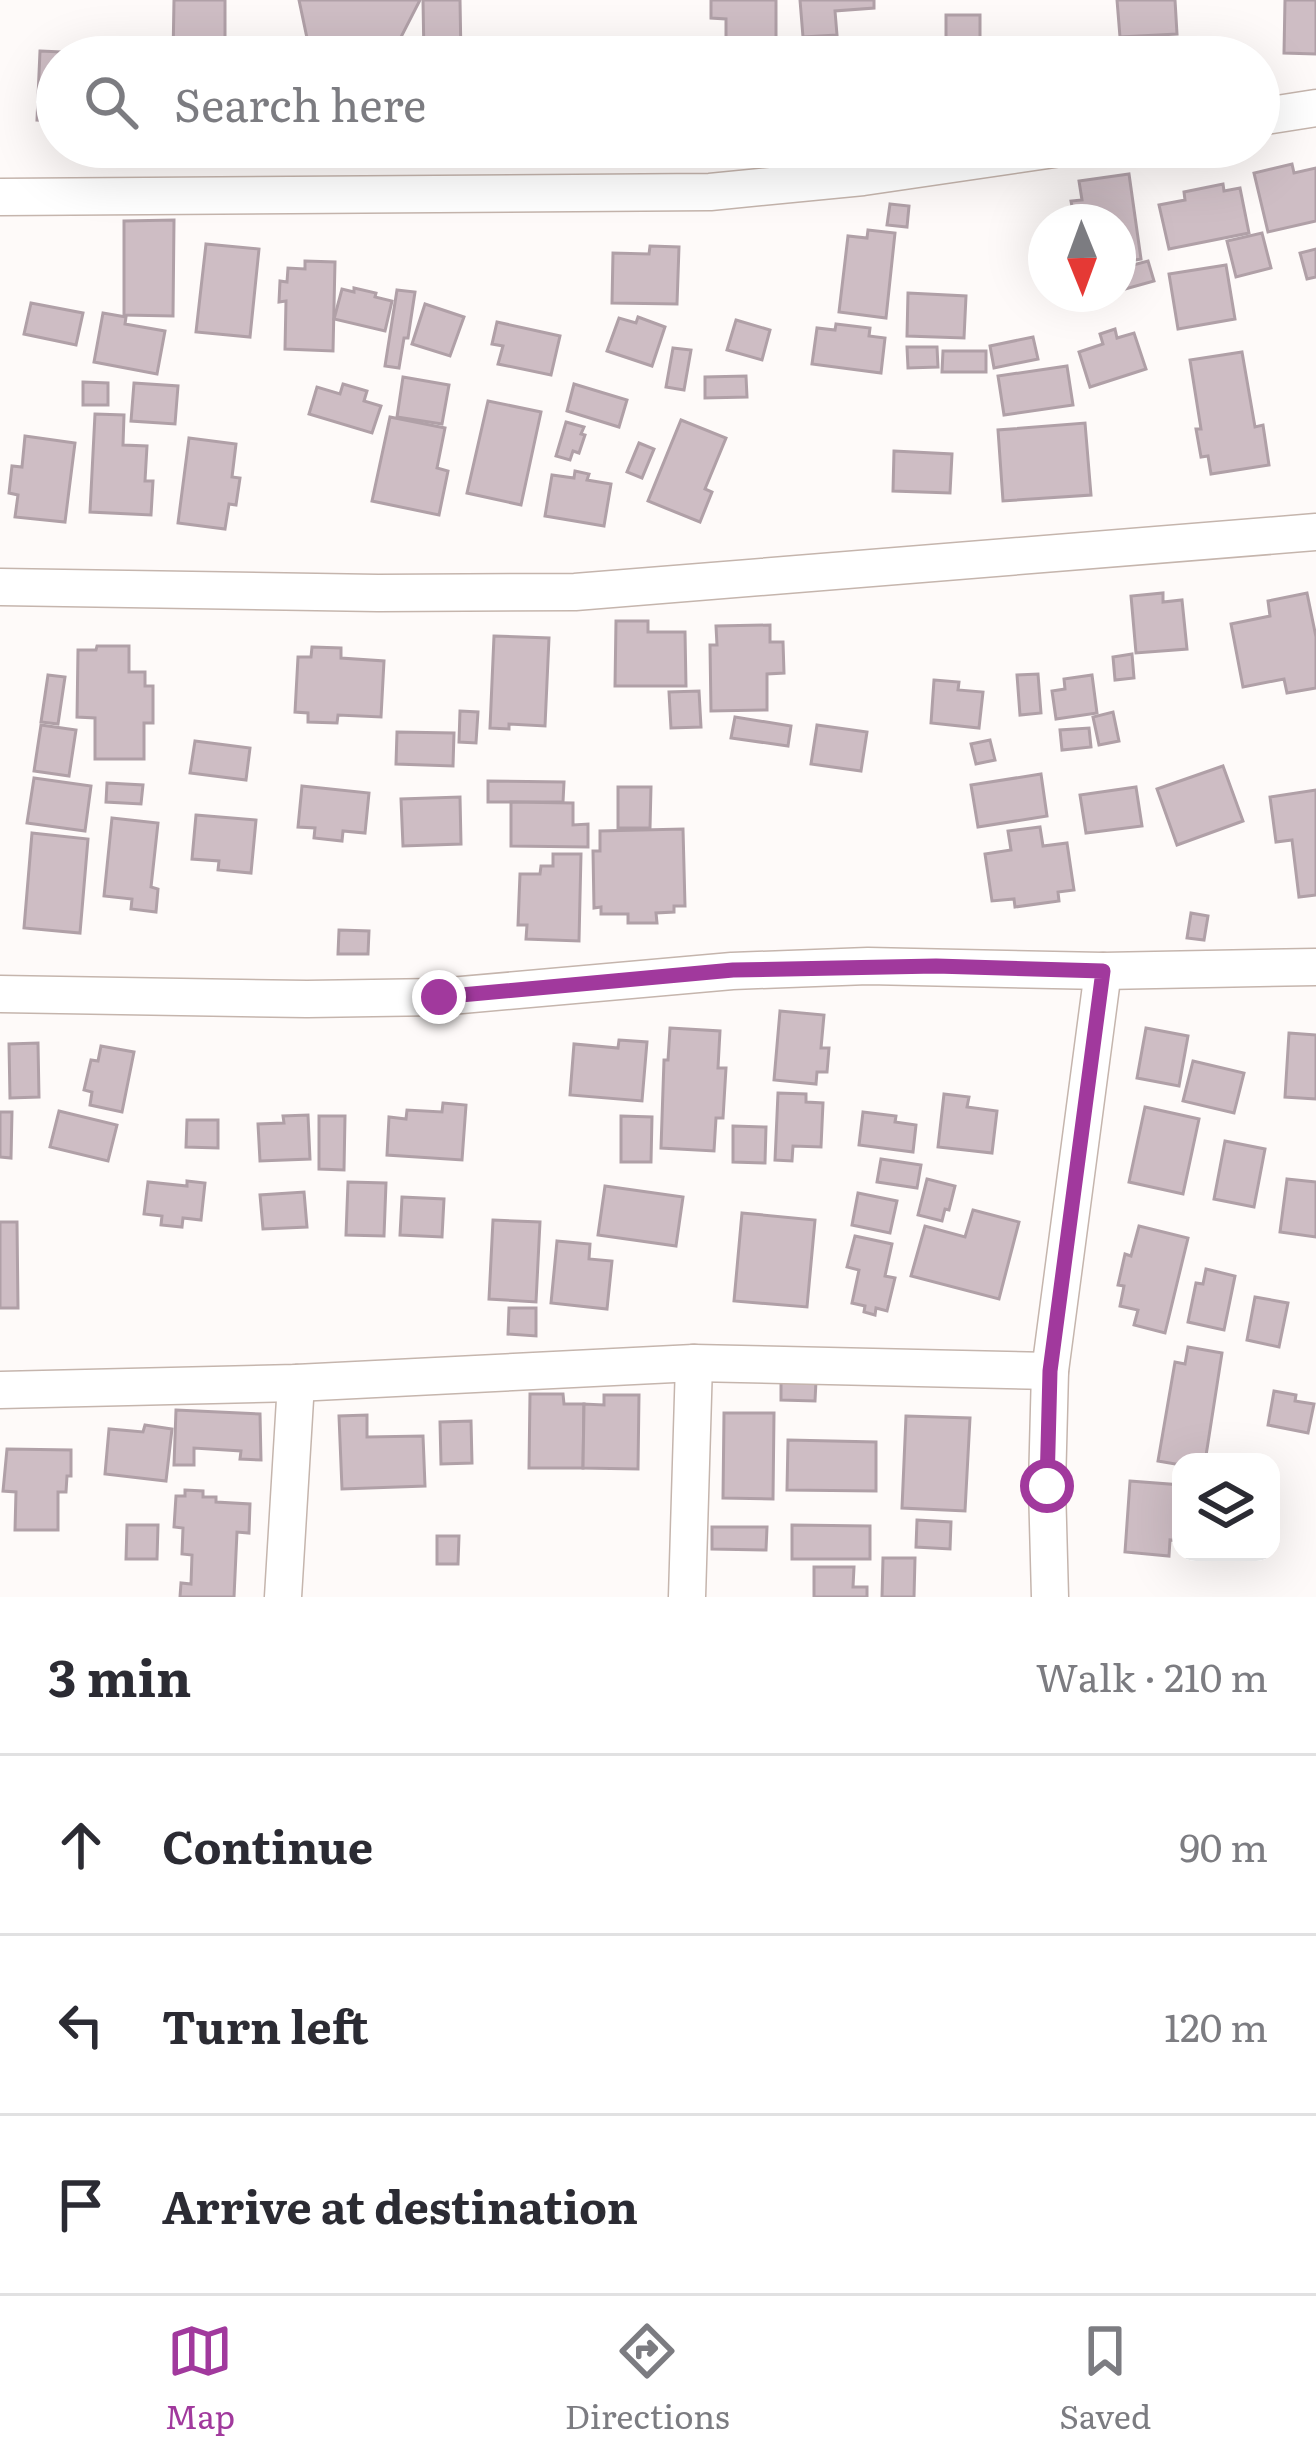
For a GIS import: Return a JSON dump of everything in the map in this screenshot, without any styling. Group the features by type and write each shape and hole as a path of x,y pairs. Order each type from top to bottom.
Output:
{"street":[{"path":"1280,114 1316,108"},
{"path":"0,197 710,192 924,168"},
{"path":"0,587 574,592 1316,532"},
{"path":"0,994 439,997 733,970 1316,967"},
{"path":"1050,1597 1050,1371 1103,971"},
{"path":"0,1390 296,1383 694,1363 1050,1371"},
{"path":"687,1597 694,1363"},
{"path":"283,1597 296,1383"}],"building":[{"path":"174,0 225,0 225,36 173,36"},
{"path":"299,0 420,0 402,36 307,36"},
{"path":"423,0 460,0 461,36 424,36"},
{"path":"711,0 776,0 776,36 726,36 726,19 711,18"},
{"path":"800,0 874,0 874,8 835,11 837,35 803,36"},
{"path":"1117,0 1175,0 1177,34 1120,36"},
{"path":"1285,0 1316,0 1316,54 1284,53"},
{"path":"946,15 980,15 980,36 946,36"},
{"path":"1292,164 1294,173 1316,168 1316,221 1268,232 1254,173"},
{"path":"1129,174 1133,204 1072,204 1082,200 1079,181"},
{"path":"1223,184 1224,191 1240,188 1249,233 1169,249 1159,205 1185,200 1184,192"},
{"path":"890,204 909,206 907,227 887,225"},
{"path":"174,220 173,316 124,315 124,221"},
{"path":"1136,224 1141,259 1136,260"},
{"path":"868,230 895,233 886,318 839,312 848,236 867,238"},
{"path":"1262,233 1271,268 1236,277 1227,241"},
{"path":"206,244 259,249 250,337 196,332"},
{"path":"650,246 679,247 677,304 612,303 613,253 649,254"},
{"path":"1316,249 1316,277 1307,279 1300,253"},
{"path":"305,261 335,262 333,351 285,349 286,301 279,302 280,281 287,282 288,268 305,269"},
{"path":"1148,261 1154,281 1136,286 1136,264"},
{"path":"1226,265 1235,319 1178,329 1169,274"},
{"path":"354,288 392,301 385,331 334,319 342,289 354,292"},
{"path":"397,290 415,292 399,368 385,366"},
{"path":"908,293 966,296 964,338 907,336"},
{"path":"31,303 83,313 76,345 24,334"},
{"path":"425,304 464,317 450,356 412,344"},
{"path":"103,313 126,317 125,324 165,331 157,374 94,362"},
{"path":"638,317 665,327 652,366 607,351 619,318 636,323"},
{"path":"736,320 770,330 762,360 727,350"},
{"path":"497,322 560,336 551,375 498,364 503,346 492,344"},
{"path":"836,324 870,328 869,336 885,338 881,373 812,364 817,328 835,330"},
{"path":"1115,329 1117,338 1134,333 1146,369 1090,387 1079,352 1103,344 1100,334"},
{"path":"1033,337 1038,359 994,368 990,346"},
{"path":"907,347 937,347 938,367 908,368"},
{"path":"673,348 691,350 684,390 666,387"},
{"path":"943,351 986,351 986,372 942,372"},
{"path":"1242,352 1255,427 1263,425 1269,465 1211,474 1208,456 1201,457 1190,360"},
{"path":"1067,366 1073,405 1004,415 998,376"},
{"path":"746,376 747,397 705,398 705,377"},
{"path":"403,377 449,385 442,424 397,417"},
{"path":"83,382 108,383 108,405 83,405"},
{"path":"134,383 178,386 175,424 131,421"},
{"path":"343,384 367,391 364,401 381,406 372,433 309,414 317,387 340,394"},
{"path":"574,384 627,400 619,427 567,411"},
{"path":"488,401 541,412 521,505 467,493"},
{"path":"95,414 124,415 123,445 147,446 145,481 153,481 151,515 90,512"},
{"path":"390,417 445,428 437,468 448,471 439,515 372,501"},
{"path":"681,420 726,438 705,489 712,492 700,522 648,501"},
{"path":"566,422 584,427 581,434 585,435 579,453 573,451 570,460 556,456"},
{"path":"1085,423 1091,495 1003,501 998,430"},
{"path":"25,436 75,443 65,522 15,517 18,495 9,493 12,466 22,467"},
{"path":"189,438 236,444 232,477 240,478 236,505 229,504 225,529 178,523"},
{"path":"639,443 654,449 642,478 627,472"},
{"path":"894,451 952,454 950,493 893,491"},
{"path":"575,471 589,474 587,480 611,484 604,526 545,516 552,475 574,478"},
{"path":"1163,593 1163,602 1182,600 1187,649 1136,653 1131,596"},
{"path":"1307,593 1316,637 1316,688 1287,693 1284,679 1243,687 1231,624 1270,616 1268,601"},
{"path":"616,621 648,621 648,632 685,632 686,686 615,686"},
{"path":"770,625 770,642 783,642 784,673 767,674 767,710 711,711 710,645 717,645 716,626"},
{"path":"494,636 549,638 545,726 490,728"},
{"path":"97,646 129,646 129,672 145,672 145,686 153,686 153,723 144,723 144,759 95,759 95,718 77,717 78,650 96,650"},
{"path":"312,647 341,648 341,658 384,661 381,717 338,715 337,723 308,722 308,713 295,712 298,657 311,657"},
{"path":"1132,654 1134,678 1115,680 1113,657"},
{"path":"1038,674 1041,713 1020,715 1017,675"},
{"path":"48,675 65,677 58,724 41,722"},
{"path":"1092,675 1097,713 1056,719 1052,691 1065,689 1064,679"},
{"path":"934,680 959,682 958,690 983,692 979,728 931,723"},
{"path":"699,691 701,727 671,728 669,692"},
{"path":"460,711 478,712 476,743 459,742"},
{"path":"1113,712 1119,741 1099,745 1093,717"},
{"path":"735,717 791,726 788,746 731,738"},
{"path":"41,725 76,730 69,776 34,771"},
{"path":"817,725 867,732 861,771 811,764"},
{"path":"1089,728 1091,747 1062,750 1060,730"},
{"path":"397,732 454,733 453,766 396,764"},
{"path":"990,740 995,760 976,764 971,744"},
{"path":"195,741 250,748 246,780 190,773"},
{"path":"1223,766 1243,821 1177,845 1157,789"},
{"path":"1041,774 1047,816 978,827 971,785"},
{"path":"34,778 91,786 85,831 27,823"},
{"path":"488,781 564,782 563,802 488,802"},
{"path":"107,783 143,785 141,804 106,802"},
{"path":"302,786 369,793 365,833 343,831 342,841 314,838 315,828 298,827"},
{"path":"618,787 651,787 650,828 618,828"},
{"path":"1136,787 1142,826 1086,833 1080,795"},
{"path":"1316,790 1316,895 1299,897 1292,840 1276,842 1270,797"},
{"path":"460,797 461,844 403,846 401,799"},
{"path":"511,802 573,803 573,825 588,824 588,847 511,846"},
{"path":"196,815 256,820 251,873 218,870 219,861 192,859"},
{"path":"112,818 158,823 151,887 158,889 156,912 131,909 132,899 104,896"},
{"path":"1040,827 1043,846 1067,843 1074,890 1058,892 1059,901 1015,907 1014,899 992,901 985,854 1011,850 1008,831"},
{"path":"683,829 685,906 656,913 657,923 628,923 628,914 601,914 601,907 594,908 593,851 600,851 600,831"},
{"path":"32,833 88,839 80,933 24,928"},
{"path":"553,854 581,854 579,941 526,939 527,925 518,925 520,874 540,874 541,866 553,866"},
{"path":"1191,913 1208,916 1204,940 1187,938"},
{"path":"339,930 369,931 368,954 338,954"},
{"path":"780,1011 824,1015 821,1048 829,1048 827,1072 817,1072 816,1084 774,1080"},
{"path":"670,1028 720,1031 718,1068 726,1068 723,1118 716,1118 714,1151 661,1148"},
{"path":"1146,1028 1188,1036 1179,1086 1137,1078"},
{"path":"1289,1033 1316,1035 1316,1099 1285,1097"},
{"path":"619,1040 647,1042 642,1101 570,1095 574,1044 618,1048"},
{"path":"38,1043 39,1097 10,1098 9,1044"},
{"path":"101,1046 134,1052 122,1112 90,1105 92,1092 84,1090 91,1060 98,1061"},
{"path":"1193,1061 1244,1073 1234,1113 1183,1101"},
{"path":"778,1093 806,1094 806,1102 823,1103 821,1147 793,1146 792,1161 775,1160"},
{"path":"944,1094 969,1097 967,1107 997,1111 992,1153 938,1147"},
{"path":"443,1103 466,1105 462,1160 387,1155 389,1117 406,1119 407,1110 442,1112"},
{"path":"1145,1107 1199,1119 1183,1194 1129,1182"},
{"path":"59,1111 117,1125 108,1161 50,1147"},
{"path":"0,1112 12,1112 11,1158 0,1157"},
{"path":"863,1112 896,1116 895,1122 916,1125 913,1152 859,1145"},
{"path":"308,1115 310,1159 260,1161 258,1124 284,1123 283,1116"},
{"path":"319,1116 345,1116 344,1170 319,1169"},
{"path":"621,1116 652,1117 651,1162 621,1162"},
{"path":"187,1120 218,1120 218,1148 186,1147"},
{"path":"733,1126 766,1127 765,1163 733,1162"},
{"path":"1225,1141 1265,1149 1254,1207 1214,1199"},
{"path":"881,1159 921,1165 917,1188 877,1182"},
{"path":"927,1179 955,1186 942,1221 918,1215"},
{"path":"1287,1179 1316,1182 1316,1237 1280,1232"},
{"path":"187,1181 205,1183 201,1220 183,1218 182,1227 161,1225 162,1216 144,1214 148,1182 187,1186"},
{"path":"348,1182 386,1183 384,1236 346,1235"},
{"path":"605,1186 683,1197 676,1246 598,1235"},
{"path":"304,1192 307,1227 263,1229 260,1195"},
{"path":"858,1193 897,1201 890,1233 852,1225"},
{"path":"402,1197 444,1199 442,1237 400,1235"},
{"path":"973,1210 1019,1222 999,1299 911,1276 925,1226 965,1237"},
{"path":"742,1213 815,1220 807,1307 734,1301"},
{"path":"493,1220 540,1222 536,1302 489,1299"},
{"path":"0,1222 17,1222 18,1308 0,1308"},
{"path":"1139,1226 1188,1238 1165,1333 1134,1325 1138,1310 1120,1306 1124,1286 1118,1285 1125,1254 1131,1256"},
{"path":"855,1236 892,1244 885,1276 895,1278 887,1311 876,1308 875,1315 852,1303 859,1270 847,1267"},
{"path":"557,1241 590,1244 589,1259 612,1261 607,1309 551,1303"},
{"path":"1206,1269 1235,1276 1224,1330 1188,1322 1196,1283 1203,1284"},
{"path":"1255,1297 1288,1303 1279,1347 1247,1340"},
{"path":"509,1308 536,1308 536,1336 508,1334"},
{"path":"1188,1347 1222,1353 1206,1453 1172,1453 1172,1463 1158,1461 1175,1362 1185,1364"},
{"path":"781,1380 816,1381 815,1401 781,1400"},
{"path":"1274,1391 1314,1404 1308,1433 1268,1425"},
{"path":"530,1394 563,1394 564,1404 584,1404 583,1468 529,1468"},
{"path":"604,1395 639,1395 638,1469 583,1468 584,1404 604,1405"},
{"path":"176,1410 260,1414 261,1460 240,1459 241,1451 194,1448 194,1465 174,1465"},
{"path":"724,1413 774,1413 773,1499 723,1498"},
{"path":"367,1415 367,1437 423,1436 425,1486 342,1489 339,1416"},
{"path":"906,1416 970,1418 965,1511 902,1508"},
{"path":"471,1421 472,1463 441,1464 440,1422"},
{"path":"145,1425 172,1429 166,1481 105,1474 109,1429 143,1432"},
{"path":"788,1440 876,1442 876,1491 787,1490"},
{"path":"7,1449 71,1450 71,1476 67,1476 66,1492 58,1492 58,1530 15,1530 16,1492 3,1491"},
{"path":"1130,1481 1172,1484 1169,1556 1125,1552"},
{"path":"185,1490 203,1491 203,1497 216,1497 216,1502 250,1504 249,1533 237,1532 234,1597 180,1597 181,1583 191,1584 192,1555 182,1554 183,1528 174,1527 176,1496 185,1496"},
{"path":"917,1520 951,1522 950,1549 916,1547"},
{"path":"127,1525 158,1525 157,1559 126,1559"},
{"path":"792,1525 870,1526 870,1559 792,1559"},
{"path":"712,1527 767,1527 766,1550 712,1549"},
{"path":"437,1536 459,1536 458,1564 437,1564"},
{"path":"883,1558 915,1558 914,1597 882,1597"},
{"path":"814,1567 854,1567 853,1587 867,1587 867,1597 814,1597"}],"route":[{"path":"439,997 733,970 936,966 1103,971 1050,1371 1047,1486"}]}
